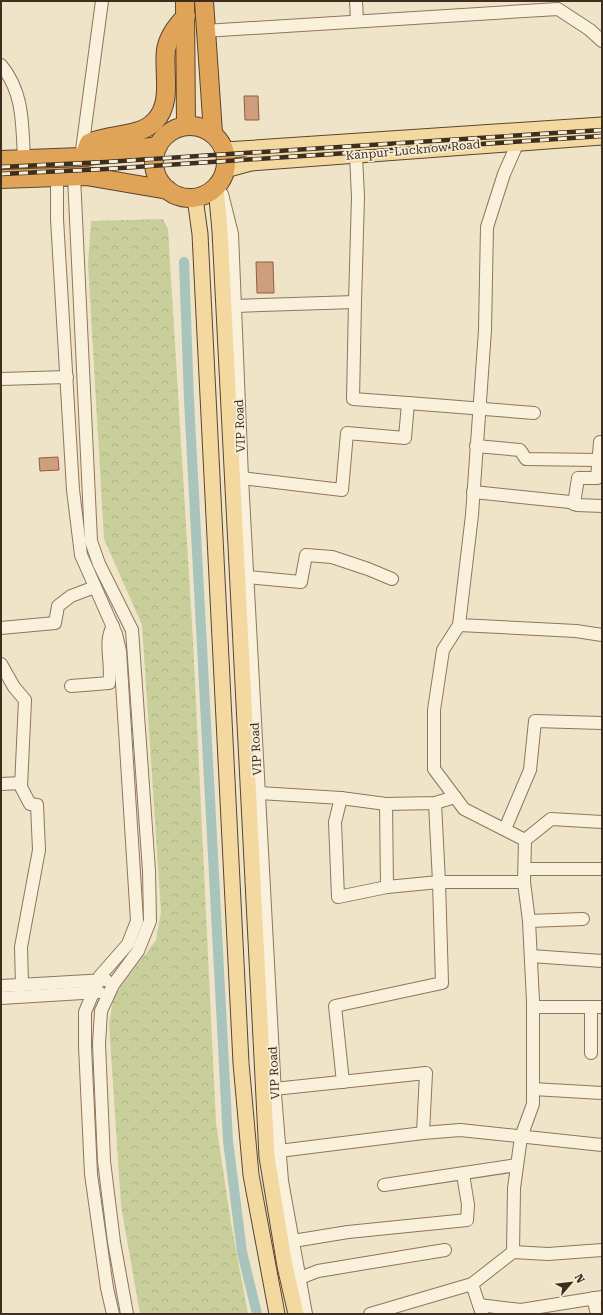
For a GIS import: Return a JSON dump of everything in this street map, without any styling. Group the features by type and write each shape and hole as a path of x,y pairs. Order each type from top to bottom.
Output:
{"highway":[{"path":"204,1 204,31 213,133"},
{"path":"83,157 90,143 97,139 138,131 155,121 163,108 166,49 185,8"},
{"path":"185,8 186,126"},
{"path":"186,126 200,127 213,133 225,150 226,157 220,180 210,192 195,198 178,196 168,190 160,180 154,166 158,146 162,139 171,131 186,126"},
{"path":"1,160 83,157 158,146"},
{"path":"1,179 86,176 168,190"}],"main road":[{"name":"Kanpur-Lucknow Road","path":"225,150 602,125"},
{"name":"Kanpur-Lucknow Road","path":"220,180 251,163 518,142 602,137"},
{"name":"VIP Road","path":"220,180 220,231 245,629 267,1157 285,1266 296,1314"},
{"path":"195,198 200,234 241,1063 251,1175 278,1314"}],"street":[{"path":"83,157 102,1"},
{"path":"356,1 357,21"},
{"path":"204,31 357,21 559,5 602,41"},
{"path":"1,65 10,76 22,108 24,159"},
{"path":"518,142 504,174 487,227 485,330 473,492 459,625 443,650 434,710 434,769 464,809 526,840"},
{"path":"356,155 358,197 352,399 534,413"},
{"path":"66,177 57,219 73,490 81,555 113,626 120,651 138,921 128,944 98,980 85,1012 85,1046 91,1174 107,1288 113,1314"},
{"path":"66,177 91,541 119,607 132,630 150,921 138,951 110,991 101,1011 99,1044 104,1161 114,1242 127,1314"},
{"name":"VIP Road","path":"220,180 232,234 247,577 245,629 258,792 274,1089 282,1181 306,1314"},
{"path":"235,306 355,302"},
{"path":"1,379 67,377"},
{"path":"242,478 342,490 346,433 406,438 408,403"},
{"path":"574,504 578,478 597,478 600,442 602,442"},
{"path":"476,446 520,450 526,459 598,460"},
{"path":"473,492 602,506"},
{"path":"247,577 301,582 306,555 332,557 392,579"},
{"path":"1,628 55,623 58,606 71,596 96,587"},
{"path":"107,612 119,607"},
{"path":"459,625 576,631 602,635"},
{"path":"71,686 109,683 112,672 108,633 113,626"},
{"path":"1,664 14,687 25,700 21,787 30,804 37,805 39,850 21,947 22,985"},
{"path":"504,829 530,770 535,721 602,723"},
{"path":"1,784 21,782"},
{"path":"258,792 341,798 386,804 435,803 455,797"},
{"path":"341,798 335,822 338,897 387,887 439,882 524,882"},
{"path":"343,1082 336,1006 442,983 435,803"},
{"path":"386,804 387,887"},
{"path":"513,1252 514,1188 517,1165 521,1137 533,1104 533,1007 531,956 529,921 524,882 526,840 551,819 602,822"},
{"path":"525,869 602,869"},
{"path":"529,921 582,919"},
{"path":"531,956 602,961"},
{"path":"1,986 117,980"},
{"path":"1,998 110,991"},
{"path":"533,1007 596,1007 592,1053"},
{"path":"274,1089 426,1074 423,1133"},
{"path":"533,1089 602,1093"},
{"path":"279,1151 423,1133 460,1130 602,1145"},
{"path":"384,1185 517,1165"},
{"path":"293,1241 348,1232 467,1220 468,1205 463,1174"},
{"path":"300,1278 318,1271 445,1250"},
{"path":"370,1314 472,1284 513,1252 548,1254 602,1250"},
{"path":"472,1284 481,1309 522,1312 597,1297 597,1314"}],"green space":[{"path":"163,219 168,229 193,640 216,1123 231,1223 248,1314 140,1314 121,1206 109,1023 114,996 156,940 161,912 142,625 104,539 88,264 91,221"}],"building":[{"path":"244,96 258,96 259,120 245,120"},
{"path":"256,262 273,262 274,293 257,293"},
{"path":"58,457 59,470 40,471 39,458"}],"waterway":[{"path":"184,262 189,400 228,1141 242,1252 257,1314"}],"railway":[{"path":"1,167 106,162 602,130"},
{"path":"1,174 106,169 602,136"}]}
